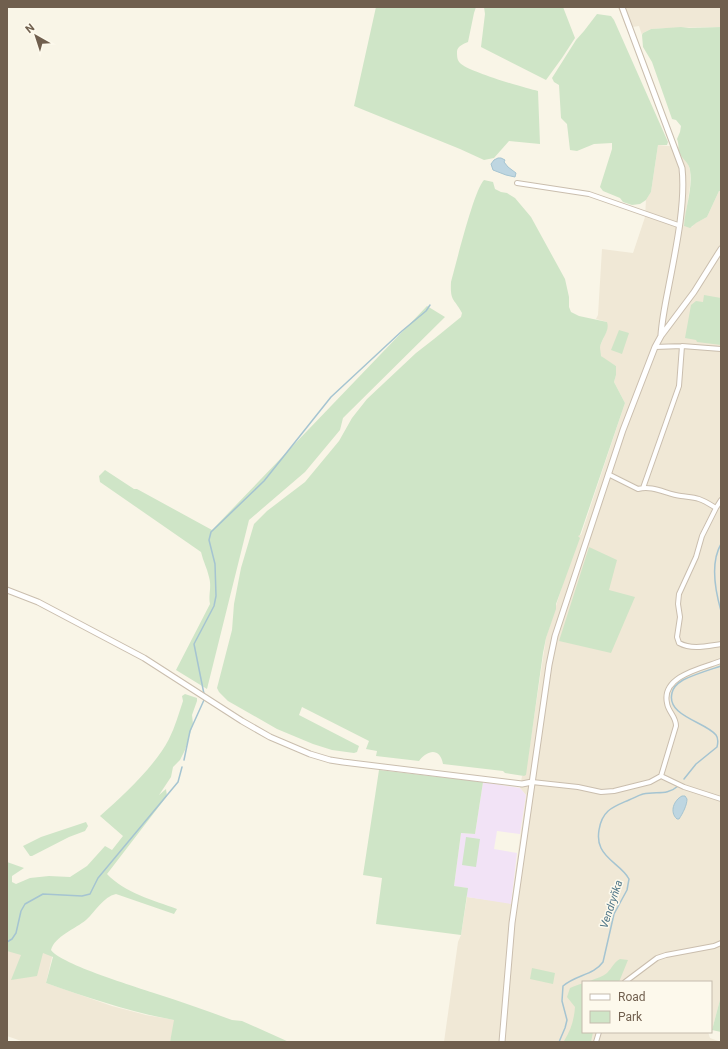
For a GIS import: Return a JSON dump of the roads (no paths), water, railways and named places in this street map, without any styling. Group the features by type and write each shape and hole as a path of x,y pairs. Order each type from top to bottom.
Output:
{"street":[{"path":"622,7 682,168 684,186 661,336"},
{"path":"517,183 589,194 678,225"},
{"path":"502,1042 512,923 548,665 555,636 628,416 655,347 661,336 694,292 721,249"},
{"path":"655,347 682,346 721,349"},
{"path":"643,488 679,386 682,346"},
{"path":"608,474 638,489 643,488 680,496 693,497 716,508"},
{"path":"721,500 702,536 696,556 679,594 678,604 680,617 677,637 681,644 697,648 721,644"},
{"path":"7,590 38,602 144,658 242,722 270,737 310,754 330,760 522,784 532,782 578,787 601,792 614,791 650,782 661,776 676,726 676,720 667,705 666,696 670,686 680,676 721,661"},
{"path":"661,776 684,787 721,799"},
{"path":"626,981 658,958 666,955 714,946 721,943"}],"water":[{"path":"498,158 505,160 504,162 508,167 516,173 515,177 493,170 491,164"},
{"path":"682,796 685,796 687,799 686,804 679,819 677,819 673,813 673,810 675,803"}],"waterway":[{"path":"204,694 194,644 214,606 216,596 215,564 209,540 211,532 264,481 331,397 402,331 426,311 430,305"},
{"name":"Vendryňka","path":"721,544 718,551 715,568 715,586 721,611"},
{"name":"Vendryňka","path":"684,779 696,764 717,747 718,740 716,735 711,730 688,718 675,707 672,701 673,689 683,680 721,666"},
{"path":"184,760 190,731 204,700"},
{"path":"7,942 12,939 16,933 21,911 25,904 43,894 82,896 90,894 98,878 178,782 182,767"},
{"name":"Vendryňka","path":"559,1042 567,1020 562,1001 563,986 573,979 595,970 603,962 614,914 627,890 629,879 623,871 607,857 600,846 598,839 600,823 609,810 613,807 643,794 666,792 678,786"}]}
